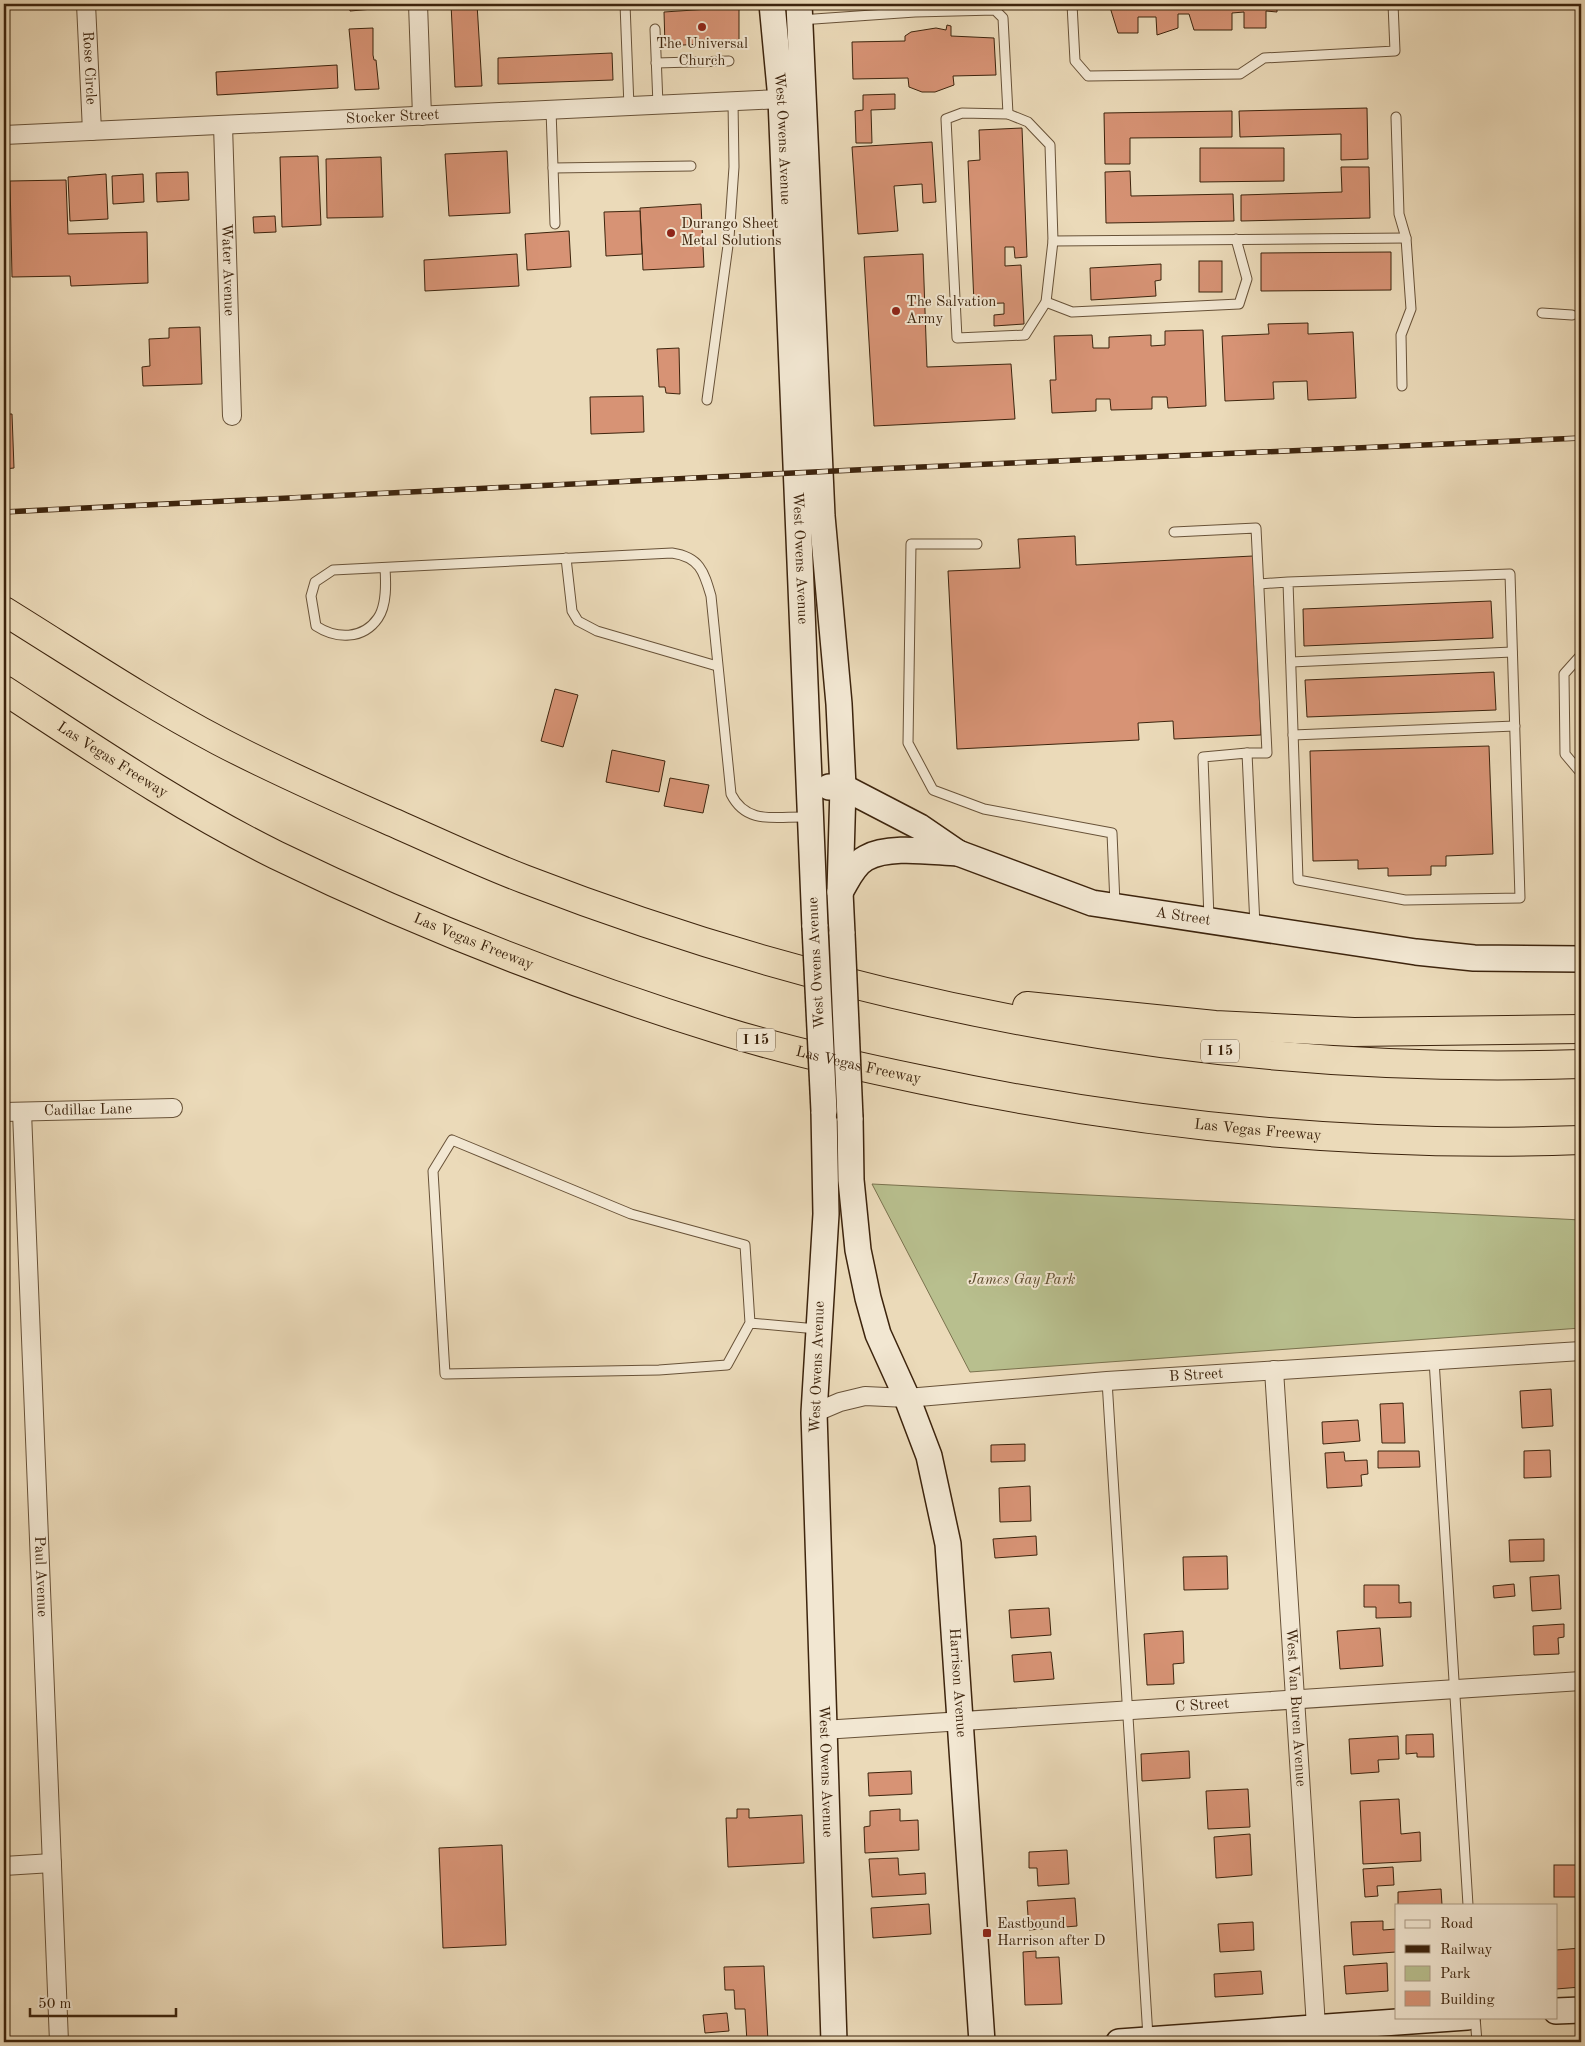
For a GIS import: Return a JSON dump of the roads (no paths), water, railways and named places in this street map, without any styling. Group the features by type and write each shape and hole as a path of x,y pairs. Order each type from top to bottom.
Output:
{"highway":[{"name":"I 15","path":"4,611 216,740 306,784 492,866 600,908 765,962 864,987 1048,1026 1117,1038 1229,1052 1364,1062 1581,1064"},
{"name":"Las Vegas Freeway","path":"4,690 176,801 275,854 398,910 494,950 606,992 740,1036 878,1071 964,1089 1103,1114 1229,1128 1417,1141 1581,1140"},
{"path":"864,987 962,999 1264,1028 1354,1032 1581,1029"}],"main road":[{"name":"West Owens Avenue","path":"772,4 781,99 824,1111 826,1214 814,1413 834,2042"},
{"name":"West Owens Avenue","path":"800,12 822,516 839,704 842,787 840,892 851,1180 858,1250 878,1334"},
{"name":"A Street","path":"810,786 842,787 920,827 958,853 1092,903 1416,952 1474,958 1581,960"},
{"path":"840,892 851,873 864,858 886,851 958,853"},
{"name":"Harrison Avenue","path":"878,1334 907,1398 929,1456 948,1544 982,2042"},
{"path":"1558,2012 1581,2010"},
{"path":"1119,2042 1317,2035 1459,2018"}],"street":[{"name":"Rose Circle","path":"86,4 92,131"},
{"path":"418,4 422,116"},
{"name":"Stocker Street","path":"4,135 781,99"},
{"name":"Water Avenue","path":"223,125 232,416"},
{"name":"Cadillac Lane","path":"4,1112 173,1108"},
{"name":"Paul Avenue","path":"22,1112 60,2042"},
{"name":"B Street","path":"814,1413 840,1402 865,1396 907,1398 1108,1381 1581,1351"},
{"name":"West Van Buren Avenue","path":"1274,1370 1317,2035"},
{"name":"C Street","path":"823,1730 1581,1681"},
{"path":"4,1866 52,1863"}],"lane":[{"path":"625,4 629,107"},
{"path":"1072,4 1075,61 1088,76 1240,74 1264,58 1395,51 1393,4"},
{"path":"800,12 995,10 1004,18 1008,114"},
{"path":"654,29 658,105"},
{"path":"656,63 729,62"},
{"path":"707,400 729,238 734,167 733,102"},
{"path":"551,110 555,224"},
{"path":"962,113 1008,114 1028,122 1050,145 1053,241 1046,302 1024,335 956,338 946,119 962,113"},
{"path":"1396,117 1399,214 1406,238 1411,309 1401,334 1402,386"},
{"path":"553,168 691,166"},
{"path":"1053,241 1406,238"},
{"path":"1046,302 1072,312 1238,304 1247,279 1236,239"},
{"path":"1542,313 1572,315"},
{"path":"1174,532 1256,528 1267,753 1203,757 1210,921"},
{"path":"977,544 911,544 908,743 934,790 984,809 1112,833 1115,906"},
{"path":"385,568 386,589 379,617 366,631 351,636 327,633 316,626 311,596 315,582 333,570 672,553 686,555 696,562 705,575 711,596 731,794 737,806 752,816 811,816"},
{"path":"566,558 572,611 578,621 597,631 717,666"},
{"path":"1259,584 1288,582 1510,574 1520,898 1405,900 1298,880 1288,582"},
{"path":"1291,662 1512,652"},
{"path":"1581,655 1564,674 1565,754 1581,773"},
{"path":"1293,735 1515,726"},
{"path":"1247,753 1255,928"},
{"path":"452,1140 631,1214 745,1245 750,1324 727,1365 659,1370 445,1374 433,1171 452,1140"},
{"path":"750,1324 819,1329"},
{"path":"1434,1360 1468,1904"},
{"path":"1108,1381 1148,2041"},
{"path":"1476,2018 1477,2042"}],"railway":[{"path":"4,512 876,469 1581,438"}],"place":[{"name":"The Universal Church","path":"702,27"},
{"name":"Durango Sheet Metal Solutions","path":"671,233"},
{"name":"The Salvation Army","path":"896,311"},
{"name":"Eastbound Harrison after D","path":"987,1933"}],"park label":[{"name":"James Gay Park","path":"1022,1280"}]}
